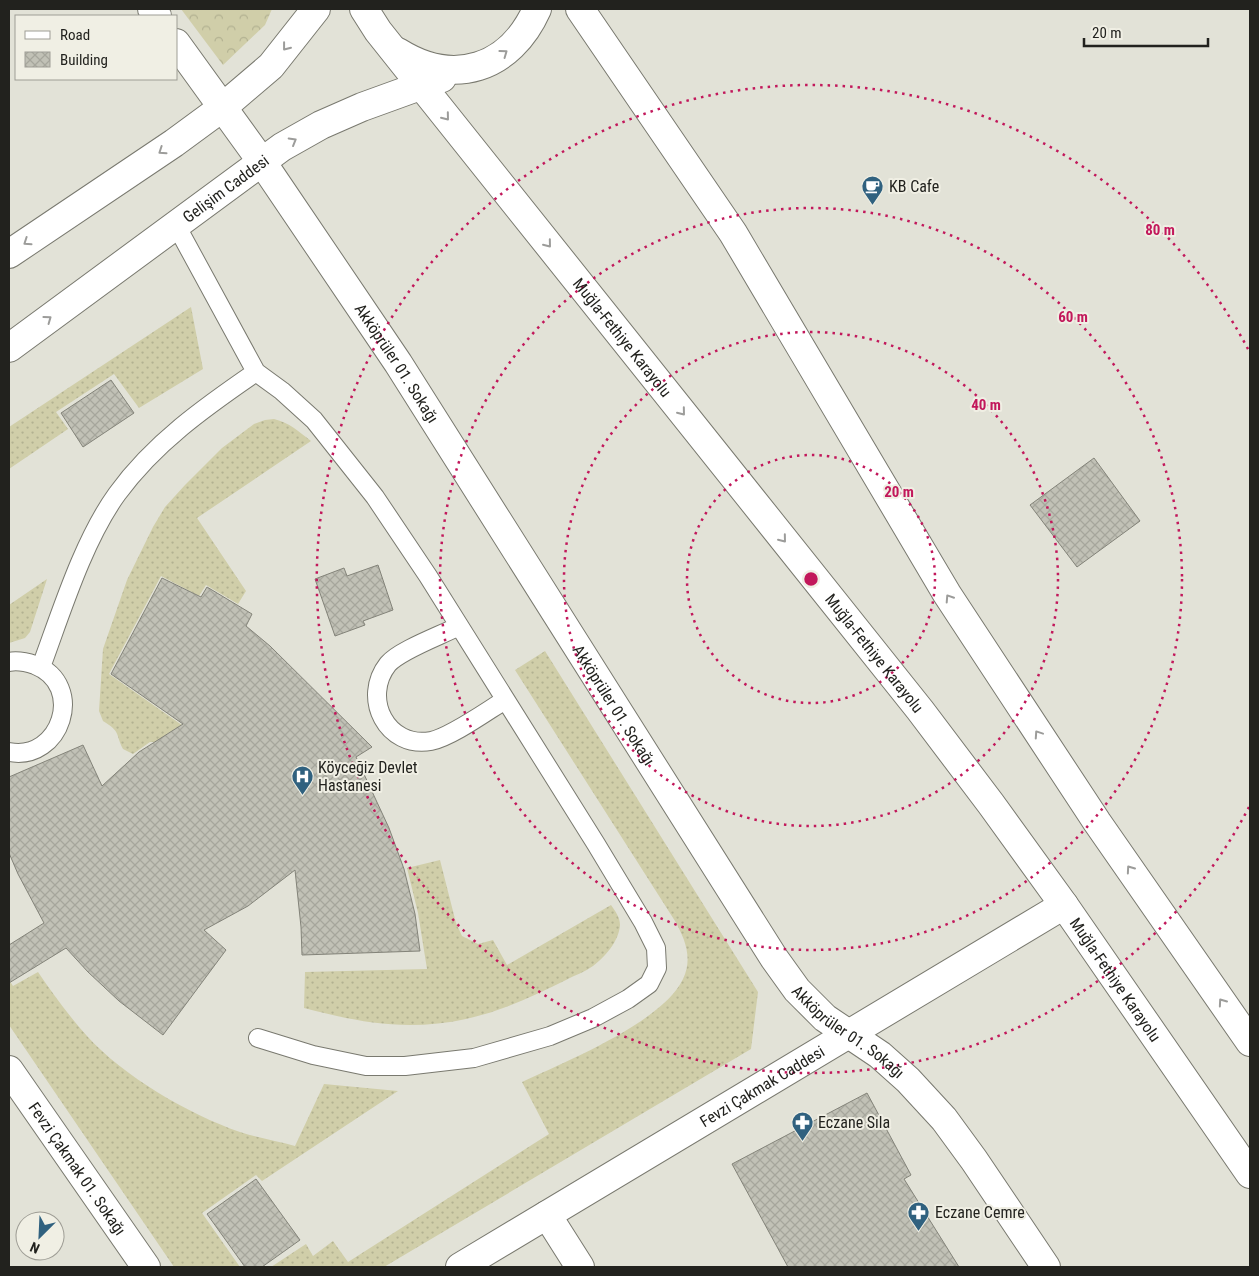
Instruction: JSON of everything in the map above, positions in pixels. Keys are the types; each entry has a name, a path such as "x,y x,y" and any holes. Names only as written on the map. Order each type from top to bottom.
{"main road":[{"path":"9,254 174,143 223,107 271,66 316,9"},
{"path":"580,9 733,233 947,594 1097,822 1250,1042"},
{"name":"Gelişim Caddesi","path":"9,348 282,147 321,125 362,106 465,69 479,66 504,53 515,44 537,13"},
{"path":"370,16 387,42 398,52 423,65 451,70 465,69"},
{"name":"Muğla-Fethiye Karayolu","path":"370,16 421,86 920,710 1064,905 1250,1174"},
{"name":"Akköprüler 01. Sokağı","path":"178,46 262,162 398,363 774,958 798,990 825,1018 880,1055 908,1080 944,1119 1046,1267"},
{"name":"Fevzi Çakmak Caddesi","path":"460,1267 1064,905"},
{"name":"Fevzi Çakmak 01. Sokağı","path":"9,1070 146,1267"},
{"path":"548,1215 580,1267"}],"lane":[{"path":"176,225 256,372 282,391 314,420 337,447 375,497 428,576 644,922 656,948 657,968 649,984 628,999 593,1018 550,1036 474,1058 444,1063 405,1066 366,1066 313,1055 258,1038"},
{"path":"40,667 78,570 96,530 116,495 135,471 185,423 256,372"},
{"path":"459,626 402,654 390,662 381,674 377,688 377,702 381,716 389,728 400,736 418,741 432,741 446,735 505,700"},
{"path":"9,662 26,661 40,667 52,677 61,690 64,706 61,722 54,735 42,746 27,752 9,752"}],"green space":[{"path":"181,9 272,9 265,25 223,65"},
{"path":"191,307 203,369 139,408 114,374 56,412 68,429 9,469 9,427"},
{"path":"274,419 289,425 311,441 197,518 246,591 238,604 206,585 199,596 161,576 109,674 189,730 170,742 150,742 133,754 123,749 117,733 103,721 99,711 103,649 127,580 165,507 185,485 222,448 254,424"},
{"path":"47,579 30,632 25,638 9,643 9,605"},
{"path":"545,651 758,992 751,1049 384,1267 271,1267 306,1244 313,1256 333,1241 348,1262 549,1134 522,1082 587,1052 635,1025 672,995 683,979 688,956 685,942 675,921 515,670"},
{"path":"440,860 456,923 462,936 478,944 493,940 507,965 611,905 620,922 617,937 607,953 587,970 518,1002 466,1019 431,1024 396,1025 356,1020 304,1008 305,972 427,969 418,913 407,868"},
{"path":"38,972 80,1028 102,1051 119,1065 178,1104 240,1132 295,1146 324,1084 398,1091 262,1181 256,1175 202,1213 240,1267 174,1267 9,1025 9,980 13,986"}],"building":[{"path":"111,380 134,413 83,447 61,413"},
{"path":"1094,458 1140,521 1077,567 1030,505"},
{"path":"378,565 393,610 363,621 365,625 335,636 315,579 344,568 347,576"},
{"path":"162,578 201,597 207,587 252,614 246,626 270,646 372,747 356,757 389,828 404,869 415,914 420,951 302,955 295,870 248,906 204,930 226,950 163,1035 119,1001 66,948 9,983 9,945 44,923 9,853 9,777 83,745 102,786 139,752 183,724 111,674"},
{"path":"867,1093 911,1175 904,1179 959,1267 788,1267 732,1164"},
{"path":"256,1179 300,1240 262,1267 245,1267 207,1214"}],"place":[{"name":"KB Cafe","path":"873,205"},
{"name":"Köyceğiz Devlet Hastanesi","path":"302,795"},
{"name":"Eczane Sıla","path":"802,1141"},
{"name":"Eczane Cemre","path":"919,1231"}]}
